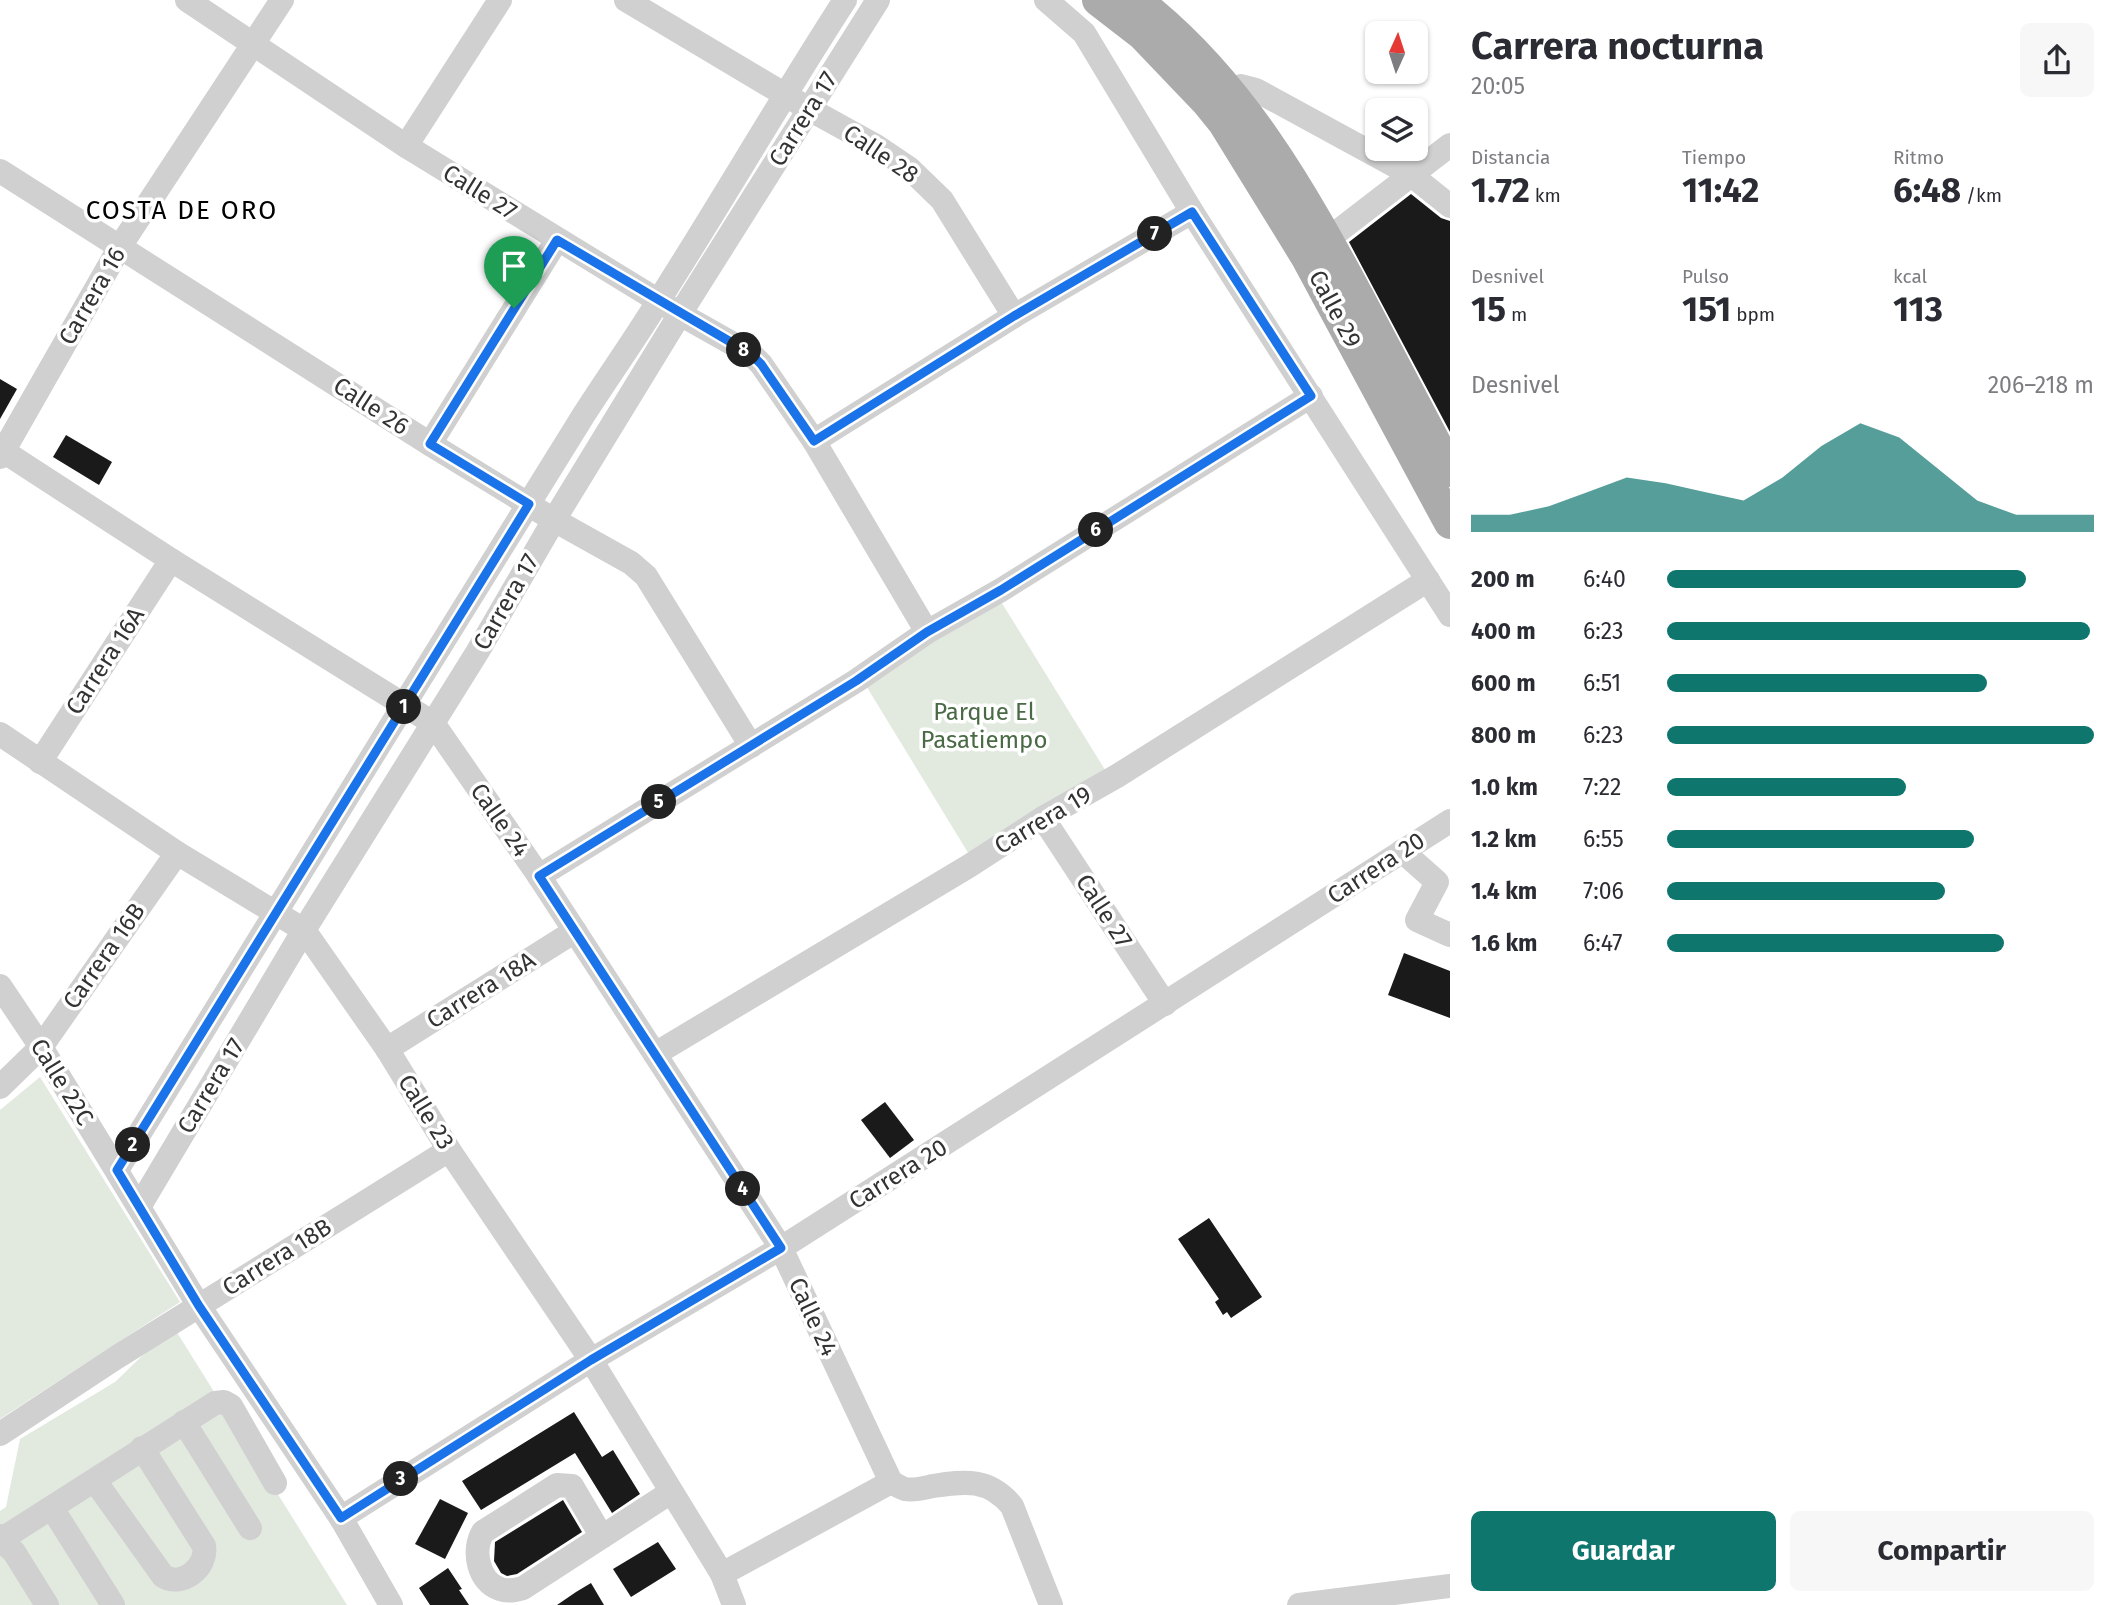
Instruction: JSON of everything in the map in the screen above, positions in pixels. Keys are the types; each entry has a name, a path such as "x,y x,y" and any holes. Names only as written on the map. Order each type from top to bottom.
{"main road":[{"name":"Calle 29","path":"1098,0 1218,96"},
{"name":"Calle 29","path":"1136,0 1167,23 1218,96 1239,146 1317,247 1450,471"},
{"name":"Calle 29","path":"1317,247 1450,523"}],"street":[{"name":"Calle 27","path":"187,0 406,146 557,240 751,354 761,364 814,441 927,632"},
{"name":"Carrera 16","path":"1,452 121,246 282,0"},
{"path":"406,146 500,0"},
{"name":"Calle 28","path":"626,0 808,109 876,146 910,169 942,200 1014,316"},
{"name":"Carrera 17","path":"117,1170 586,412 659,301 784,94 845,0"},
{"name":"Carrera 17","path":"139,1207 304,930 478,651 554,520 680,314 878,0"},
{"path":"1046,0 1084,33 1192,212 1450,615"},
{"path":"1218,96 1241,86 1256,90 1410,174 1450,206"},
{"path":"1317,247 1450,145"},
{"name":"Calle 26","path":"0,171 430,444 554,520 631,563 646,576 751,746"},
{"path":"814,441 1014,316 1192,212"},
{"path":"430,444 557,240"},
{"path":"539,876 856,681 927,632 1001,590 1311,396"},
{"name":"Calle 24","path":"1,452 433,723 539,876 781,1248 891,1482"},
{"name":"Carrera 16A","path":"40,762 171,560"},
{"name":"Carrera 19","path":"655,1054 969,866 1043,818 1117,776 1427,580"},
{"name":"Calle 23","path":"0,734 177,853 304,930 387,1049 449,1150 591,1360 722,1574 734,1605"},
{"name":"Calle 27","path":"1043,818 1165,1004"},
{"name":"Carrera 20","path":"341,1518 591,1360 781,1248 1450,821"},
{"path":"1402,851 1443,878 1417,920 1450,935"},
{"name":"Carrera 16B","path":"0,1087 41,1047 177,853"},
{"name":"Carrera 18A","path":"387,1049 575,931"},
{"name":"Calle 22C","path":"0,986 41,1047 199,1306 341,1518 391,1605"},
{"name":"Carrera 18B","path":"0,1434 117,1357 449,1150"},
{"path":"47,1605 14,1552 1,1538 215,1403 223,1402 231,1406 275,1483"},
{"path":"184,1422 250,1528"},
{"path":"95,1481 163,1576 169,1580 180,1579 196,1572 203,1560 204,1546 142,1448"},
{"path":"722,1574 891,1482 905,1489 915,1490 971,1482 991,1488 1012,1506 1051,1605"},
{"path":"602,1537 572,1486 558,1485 483,1532 477,1541 477,1554 483,1574 497,1588 509,1591 523,1588 602,1537 671,1492"},
{"path":"52,1508 113,1605"},
{"path":"1307,1604 1450,1586"}],"green space":[{"name":"Parque El Pasatiempo","path":"1000,600 1107,773 970,856 865,684"},
{"path":"40,1077 180,1302 0,1419 0,1110"},
{"path":"173,1326 347,1605 0,1605 0,1511 6,1507 20,1439 115,1382"}],"building":[{"path":"1411,194 1441,218 1450,221 1450,432 1349,242"},
{"path":"0,379 17,389 0,419"},
{"path":"66,435 112,462 99,485 53,457"},
{"path":"1404,953 1450,971 1450,1018 1388,995"},
{"path":"885,1102 914,1140 890,1158 861,1120"},
{"path":"1209,1218 1262,1297 1231,1318 1227,1312 1223,1315 1215,1302 1219,1299 1178,1239"},
{"path":"574,1412 602,1457 613,1450 640,1494 612,1513 575,1453 481,1510 462,1481"},
{"path":"440,1499 468,1513 445,1559 415,1544"},
{"path":"563,1500 582,1532 517,1574 507,1576 501,1573 494,1561 495,1542"},
{"path":"658,1542 676,1569 631,1597 613,1569"},
{"path":"448,1568 469,1605 430,1605 419,1588"},
{"path":"591,1583 604,1605 557,1605 576,1592"}],"district":[{"name":"COSTA DE ORO","path":"182,210"}],"route":[{"path":"1192,212 1311,396 1001,590 927,632 856,681 539,876 781,1248 591,1360 341,1518 199,1306 117,1170 529,504 430,444 514,308 557,240 751,354 761,364 814,441 1014,316 1192,212"}]}
